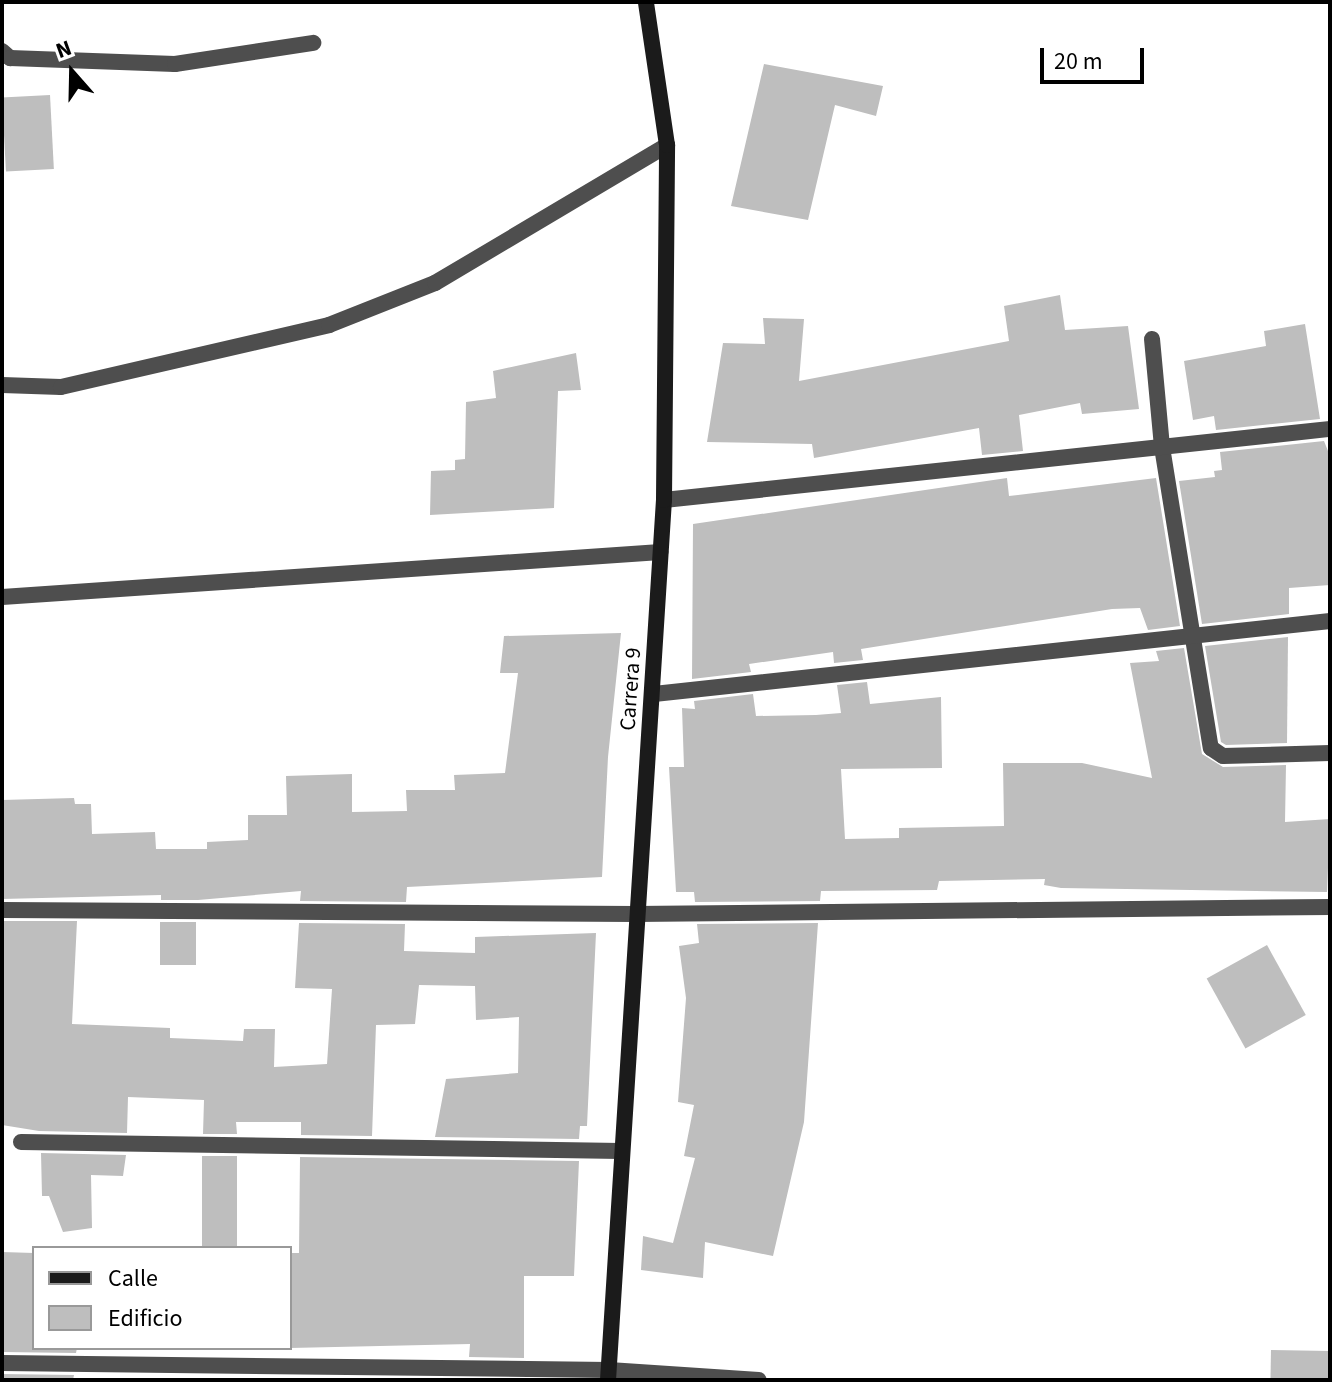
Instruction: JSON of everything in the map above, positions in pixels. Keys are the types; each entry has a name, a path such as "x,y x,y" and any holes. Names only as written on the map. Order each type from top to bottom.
{"main road":[{"name":"Carrera 9","path":"609,1375 635,914 654,694 664,500 667,145 646,2"}],"street":[{"path":"2,51 10,58 175,64 313,43"},
{"path":"2,385 61,387 329,325 435,283 667,145"},
{"path":"1152,339 1162,447 1190,637 1214,755 1330,753"},
{"path":"664,500 1330,429"},
{"path":"2,597 660,552"},
{"path":"654,694 1330,621"},
{"path":"2,910 635,914 1330,907"},
{"path":"21,1142 621,1151"},
{"path":"2,1363 759,1380"}],"building":[{"path":"764,64 883,86 876,116 835,105 808,220 731,206"},
{"path":"50,95 54,169 6,171 2,98"},
{"path":"1060,295 1065,330 1128,326 1139,409 1082,414 1080,403 1019,415 1023,451 982,455 979,428 814,458 812,444 707,442 723,343 765,344 763,318 804,319 799,381 1009,341 1004,306"},
{"path":"1305,324 1320,419 1216,430 1214,416 1193,420 1184,361 1266,346 1264,331"},
{"path":"576,353 581,390 558,391 554,508 430,515 431,471 455,470 455,460 465,459 466,402 496,398 493,371"},
{"path":"1324,441 1330,456 1330,585 1289,588 1289,614 1202,624 1179,481 1215,477 1214,471 1222,470 1220,452"},
{"path":"1007,478 1009,496 1156,478 1180,626 1148,630 1140,608 1112,609 861,649 863,660 834,663 833,652 749,664 751,672 692,679 693,524"},
{"path":"621,633 608,757 602,877 407,887 406,902 300,901 301,891 198,900 161,900 161,895 2,899 2,800 74,798 75,804 91,804 92,834 155,832 156,849 207,849 207,842 248,840 248,815 287,815 286,776 352,774 352,812 407,811 406,790 455,790 454,775 505,773 518,673 500,673 504,636"},
{"path":"1288,637 1287,743 1226,745 1221,742 1205,646"},
{"path":"1184,648 1202,754 1223,767 1286,765 1285,822 1330,819 1327,892 1061,888 1044,885 1045,879 939,881 937,890 821,891 820,901 695,902 694,892 676,892 669,767 684,767 682,708 695,709 694,701 753,694 756,716 841,713 837,685 867,682 870,704 941,697 942,768 841,769 845,839 899,838 899,828 1004,826 1003,763 1082,763 1152,778 1130,663 1159,661 1156,651"},
{"path":"2,921 77,921 72,1024 170,1028 170,1038 243,1041 244,1029 275,1029 274,1067 327,1064 332,989 295,988 299,923 405,924 404,951 475,953 475,937 596,933 587,1126 580,1126 579,1139 435,1137 446,1079 518,1073 519,1017 476,1020 475,986 419,985 415,1024 376,1025 372,1136 301,1135 301,1122 236,1122 237,1134 203,1134 204,1100 128,1097 127,1133 39,1131 2,1125"},
{"path":"160,922 196,922 196,965 160,965"},
{"path":"818,923 804,1122 773,1256 705,1242 703,1278 641,1270 643,1236 673,1243 695,1158 684,1156 694,1105 678,1102 686,998 679,946 699,943 697,924"},
{"path":"1267,945 1306,1015 1245,1048 1207,978"},
{"path":"41,1153 126,1155 123,1176 91,1175 92,1228 63,1232 49,1196 42,1196"},
{"path":"202,1156 237,1156 237,1246 202,1246"},
{"path":"300,1157 579,1161 574,1276 524,1276 524,1358 469,1357 470,1344 292,1348 292,1253 299,1253"},
{"path":"2,1252 32,1253 32,1350 77,1350 76,1353 2,1352"},
{"path":"1271,1350 1330,1351 1329,1380 1270,1380"},
{"path":"2,1374 74,1375 73,1380 2,1380"}]}
